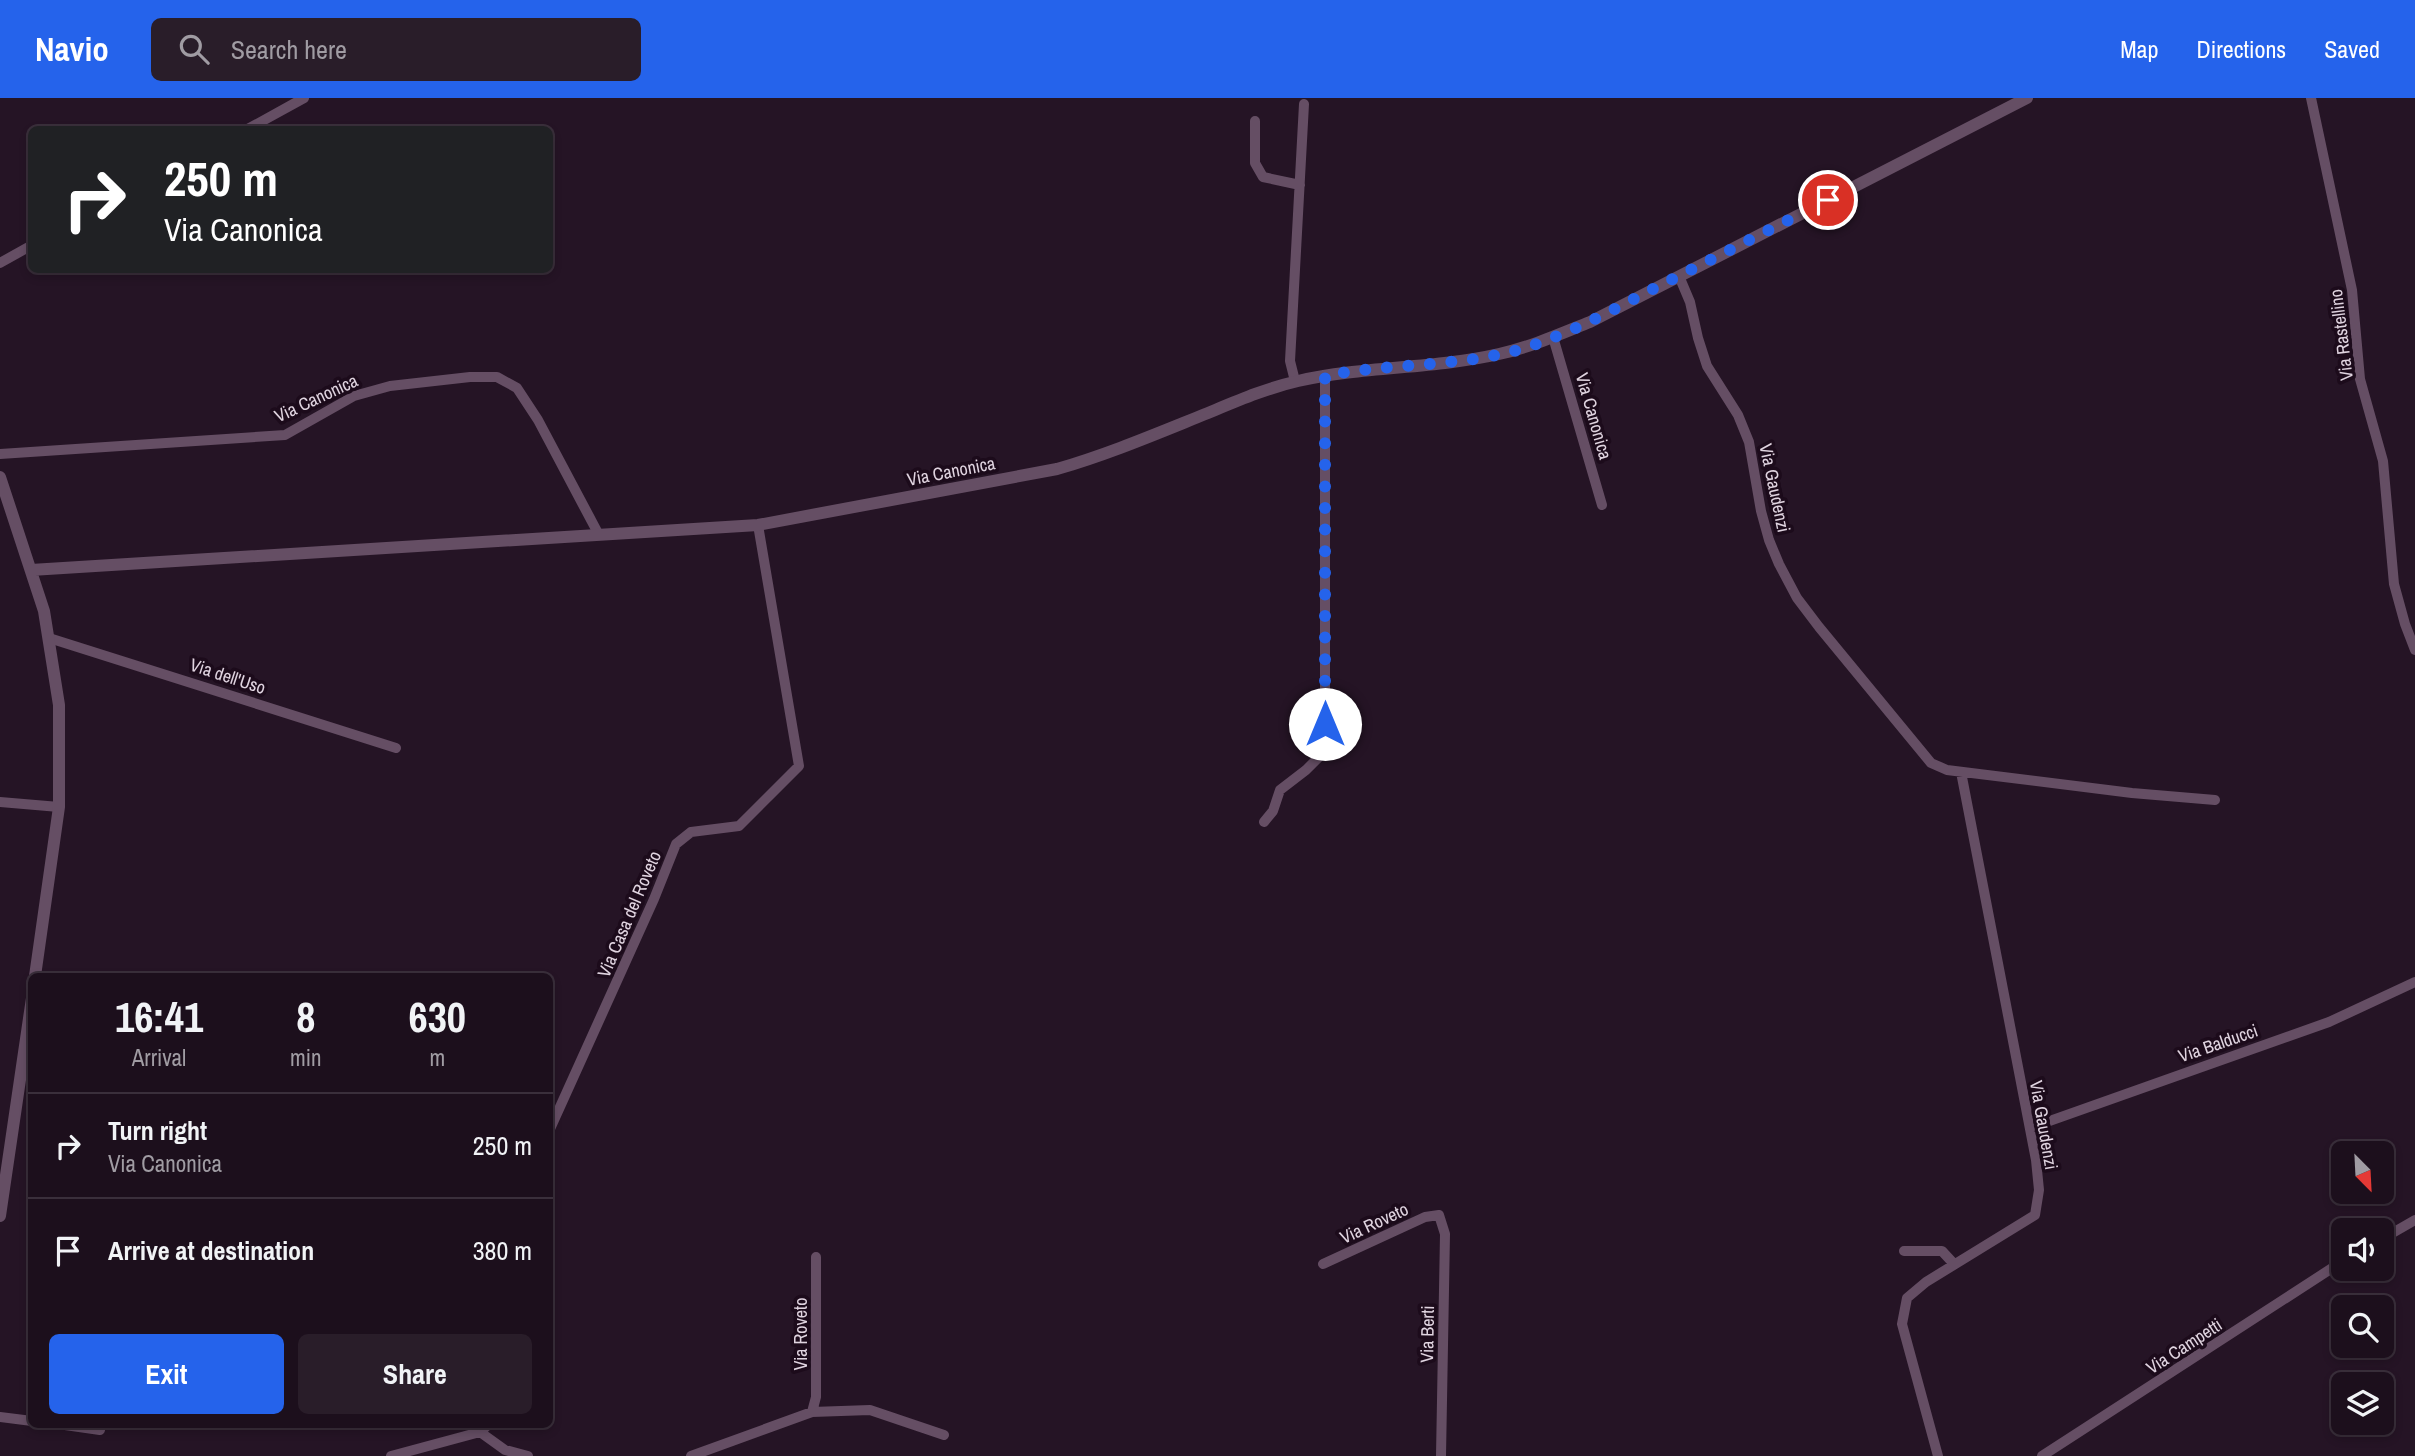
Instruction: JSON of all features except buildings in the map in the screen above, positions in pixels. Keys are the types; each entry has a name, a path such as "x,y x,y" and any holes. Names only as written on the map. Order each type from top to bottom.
{"street":[{"path":"253,126 304,98"},
{"name":"Via Canonica","path":"31,570 758,525 1057,469 1102,456 1236,401 1296,381 1343,372 1431,365 1497,355 1530,346 1590,322 2027,98"},
{"name":"Via Rastellino","path":"2311,98 2352,290 2360,379 2384,461 2394,584 2415,650"},
{"path":"1296,381 1290,361 1304,104"},
{"path":"1255,121 1255,163 1263,177 1300,185"},
{"path":"0,263 28,247"},
{"name":"Via Gaudenzi","path":"1679,276 1690,302 1707,366 1738,415 1749,442 1769,540 1797,598 1931,763 1947,770 1961,772 2132,793 2215,800"},
{"name":"Via Canonica","path":"1553,337 1602,505"},
{"path":"1264,822 1273,811 1280,790 1307,770 1325,751 1325,376"},
{"name":"Via Canonica","path":"0,454 285,435 354,396 390,386 470,377 497,377 517,387 538,420 599,535"},
{"path":"1,483 31,570 49,638 59,705 59,807 35,973"},
{"name":"Via Casa del Roveto","path":"553,1122 654,899 676,844 691,832 740,826 799,766 758,525"},
{"name":"Via dell'Uso","path":"49,638 396,748"},
{"name":"Via Gaudenzi","path":"1938,1456 1902,1324 1907,1298 1926,1282 2035,1215 2039,1190 2030,1128 1961,772"},
{"path":"0,802 59,807"},
{"name":"Via Balducci","path":"2030,1128 2329,1022 2415,982"},
{"path":"0,1216 28,1025"},
{"name":"Via Roveto","path":"1323,1264 1425,1217 1439,1215"},
{"name":"Via Berti","path":"1439,1215 1445,1234 1441,1456"},
{"path":"2394,1232 2415,1220"},
{"path":"1904,1251 1942,1251 1954,1264"},
{"name":"Via Roveto","path":"813,1412 816,1397 816,1257"},
{"name":"Via Campetti","path":"2042,1456 2331,1269"},
{"path":"691,1456 813,1412 870,1410 944,1435"},
{"path":"0,1417 28,1420"},
{"path":"86,1428 100,1430"},
{"path":"391,1456 480,1432 484,1428"},
{"path":"480,1432 505,1450 528,1456"}],"route":[{"path":"1325,724 1325,376 1343,372 1431,365 1497,355 1530,346 1590,322 1828,200"}]}
